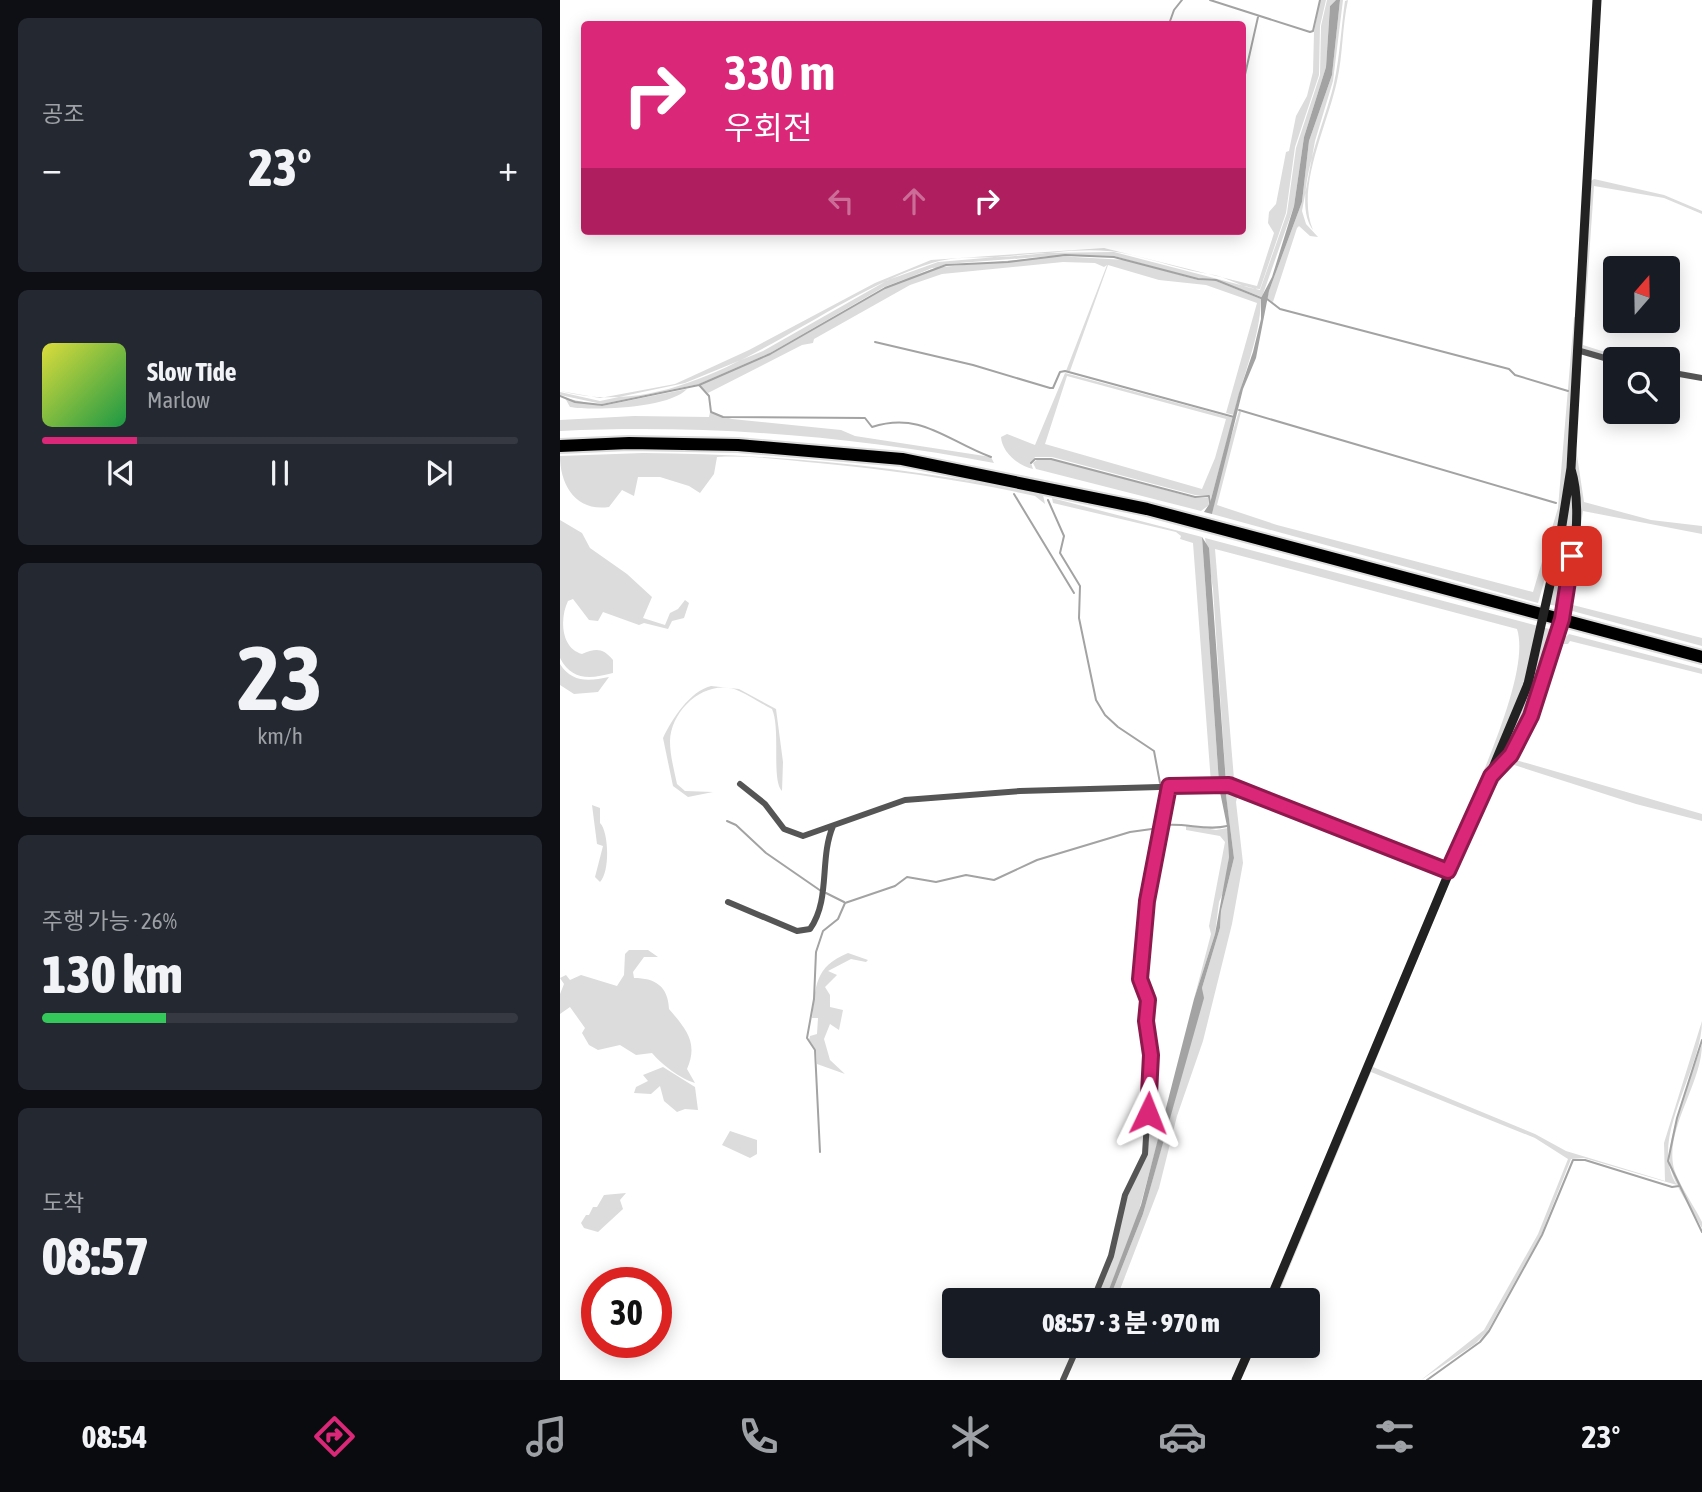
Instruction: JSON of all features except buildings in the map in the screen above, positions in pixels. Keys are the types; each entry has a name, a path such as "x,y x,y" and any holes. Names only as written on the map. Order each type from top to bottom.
{"highway":[{"path":"560,446 629,443 738,444 902,459 1147,509 1702,657"}],"street":[{"path":"1275,1288 1528,684 1559,544 1571,468 1597,0"},
{"path":"1577,350 1603,358"},
{"path":"1680,374 1702,378"},
{"path":"1491,776 1511,755 1521,739 1562,619 1578,516 1577,494 1571,468"},
{"path":"740,784 765,804 789,833 811,835 905,800 1020,791 1229,785 1448,871"},
{"path":"1098,1288 1111,1256 1125,1195 1145,1154 1151,1055 1146,1021 1148,1000 1140,979 1147,901 1169,786"},
{"path":"728,902 797,931 810,929 821,908 826,849 833,826"},
{"path":"1063,1380 1073,1358"},
{"path":"1236,1380 1246,1358"}],"shaded area":[{"path":"1320,0 1326,0 1320,26 1319,75 1295,147 1286,213 1260,289 1223,278 1257,286 1274,233 1268,223 1269,212 1276,204 1296,116 1307,96 1313,72 1314,32"},
{"path":"1327,0 1336,0 1330,6 1326,67 1304,137 1294,206 1262,297 1216,280 1198,279 1114,256 1065,255 946,264 884,287 770,353 699,384 602,404 560,395 560,392 600,401 685,383 763,351 888,280 938,262 1043,253 1114,252 1260,290 1287,213 1296,148 1320,75 1321,26"},
{"path":"1340,0 1343,0 1333,81 1315,141 1302,211 1306,224 1318,237 1310,236 1299,226 1297,228 1273,302 1267,298 1302,202 1309,141 1332,75"},
{"path":"1340,0 1332,75 1309,141 1302,202 1269,291 1256,358 1243,389 1212,514 1204,512 1210,503 1239,393 1253,352 1261,319 1261,298 1272,277 1294,206 1304,137 1326,67 1330,6"},
{"path":"1348,0 1337,81 1310,176 1308,213 1313,230 1307,216 1305,199 1307,179 1334,83 1345,1"},
{"path":"1594,179 1664,195 1702,211 1702,214 1664,198 1594,186 1583,345 1603,351 1603,355 1582,348 1591,181"},
{"path":"1104,248 1132,255 1100,250 961,258"},
{"path":"1132,255 1208,274 1180,268"},
{"path":"1057,256 1126,260 1198,280 1216,281 1261,299 1254,343 1234,415 1226,413 1257,303 1206,285 1159,280 1108,265 1070,371 1066,371 1107,265 1104,267 1095,263 1063,262 942,274 910,285 814,339 813,343 802,345 708,393 700,385 771,354 885,288 932,268"},
{"path":"955,258 932,263 887,281 706,376 659,391 606,397 675,384 749,350 875,283 931,260"},
{"path":"1574,317 1577,318 1568,466 1558,532 1538,603 1212,514 1221,470 1239,411 1241,412 1217,505 1277,525 1533,592 1558,508"},
{"path":"1065,373 1233,418 1211,499 1210,495 1195,495 1052,457 1035,457 1031,463 1033,469 1017,462 1008,453 1001,437 1007,434 1035,445","holes":["1067,376 1226,419 1215,458 1202,489 1045,444"]},
{"path":"687,389 665,400 631,407 570,407 565,398 602,406"},
{"path":"560,391 606,397 600,398"},
{"path":"710,412 732,419 841,430 855,436 991,457 994,463 886,446 778,434 669,429 560,431 560,420 634,416 709,417"},
{"path":"1575,442 1584,502 1651,520 1702,526 1702,534 1583,511 1569,604 1702,638 1702,646 1565,609 1574,552"},
{"path":"643,453 744,456 794,459 894,470 993,485 1043,495 1045,504 1035,496 954,480 755,457 717,457 714,474 700,493 689,486 660,477 638,477 634,496 622,490 609,507 587,505 579,501 563,477 560,456"},
{"path":"1038,459 1051,459 1195,498 1208,498 1209,505 1201,511 1036,469 1033,463"},
{"path":"1572,490 1575,527 1561,607 1547,604"},
{"path":"1052,498 1202,537 1219,783 1211,783 1193,543 1180,539 1181,536 1176,532 1053,503"},
{"path":"560,520 582,533 590,548 627,574 652,597 643,618 665,625 670,613 678,609 685,600 689,603 684,618 672,621 668,629 644,623 639,625 603,612 598,621 589,620 573,599 568,601 563,623 569,645 582,654 595,650 606,653 613,660 613,673 582,676 570,671 560,658"},
{"path":"1202,537 1209,548 1226,783 1219,783"},
{"path":"1205,538 1557,631 1529,719 1511,750 1499,762 1530,687 1471,809 1448,866 1445,867 1506,712 1519,651 1517,629 1215,549 1234,779 1246,788 1226,783 1213,589"},
{"path":"1569,634 1702,669 1702,674 1570,641 1563,644 1516,760 1702,814 1702,821 1636,804 1511,764 1478,813 1373,1067 1535,1134 1566,1151 1665,1181 1664,1143 1702,1021 1700,1041 1678,1105 1668,1147 1669,1167 1677,1185 1584,1158 1571,1159 1541,1235 1487,1332 1475,1344 1421,1380 1484,1330 1538,1234 1568,1159 1535,1138 1371,1072 1281,1288 1277,1288 1488,789 1534,714 1561,641"},
{"path":"560,664 576,678 609,677 598,692 574,694 560,685"},
{"path":"711,686 739,689 776,709 783,762 782,791 777,776 776,729 772,709 739,691 727,688 703,692 684,707 672,729 670,741 677,784 685,791 713,792 688,797 673,786 663,738 677,715 689,700"},
{"path":"1225,787 1234,858 1221,911 1220,928 1202,988 1204,998 1143,1214 1114,1288 1110,1288 1141,1205 1194,999 1215,934 1229,857 1220,788"},
{"path":"1225,788 1239,790 1236,802 1243,863 1232,924 1203,1041 1177,1116 1159,1188 1121,1288 1114,1288 1143,1214 1220,928 1221,911 1234,858"},
{"path":"592,805 600,808 600,823 607,843 607,861 600,882 595,877 603,846 597,844"},
{"path":"1186,825 1216,830 1228,828 1229,857 1225,888 1219,902 1215,934 1194,999 1211,934 1209,926 1225,842 1220,836 1186,830"},
{"path":"629,950 648,950 658,957 644,957 633,972 634,978 654,982 666,994 669,1009 691,1043 692,1051 687,1069 695,1083 672,1071 652,1053 636,1055 620,1045 598,1050 589,1045 582,1033 585,1028 570,1007 560,1014 560,994 564,984 560,978 566,975 570,980 581,975 617,986 624,975 625,954"},
{"path":"848,953 868,960 866,962 851,959 828,971 837,975 825,987 830,995 830,1007 843,1010 839,1030 830,1024 824,1039 830,1060 845,1074 817,1064 816,1050 809,1040 810,1036 817,1034 818,1018 812,1018 819,979 829,965"},
{"path":"1702,1044 1697,1073 1675,1135 1673,1164 1681,1185 1702,1222 1702,1228 1675,1181 1670,1154 1681,1105"},
{"path":"663,1067 695,1087 698,1110 685,1109 677,1112 664,1101 660,1086 651,1094 634,1093 636,1087 648,1081 643,1075"},
{"path":"1150,1113 1164,1119 1135,1225 1110,1288 1100,1288 1113,1258 1126,1200 1147,1153"},
{"path":"730,1131 757,1140 757,1154 750,1158 722,1145"},
{"path":"626,1193 620,1200 623,1209 598,1232 584,1228 581,1223 593,1207 597,1207 604,1195"}],"waterway":[{"path":"1170,21 1182,0"},
{"path":"1210,0 1310,32 1313,31 1320,0"},
{"path":"1246,70 1258,17"},
{"path":"560,396 575,402 602,405 699,385 770,354 885,288 946,265 1008,262 1065,255 1114,257 1198,279 1216,280 1261,298"},
{"path":"1267,299 1280,309 1509,369 1515,375 1568,391"},
{"path":"875,342 973,365 1050,388 1053,388 1060,372 1065,371 1234,417"},
{"path":"700,386 709,396 711,412 723,417 865,418 872,427 889,423 920,425 991,457"},
{"path":"1239,410 1556,503"},
{"path":"1031,463 1035,459 1051,459 1195,497 1209,496 1210,503"},
{"path":"1014,494 1074,593"},
{"path":"1048,500 1064,536 1060,553 1080,586 1079,618 1096,700 1105,715 1118,727 1154,751 1160,783"},
{"path":"727,821 736,825 766,853 821,891"},
{"path":"1166,825 1212,828 1227,826"},
{"path":"820,1152 815,1050 807,1038 814,999 816,952 823,931 838,919 845,903 895,886 907,877 936,882 966,875 994,880 1037,860 1130,832 1159,828"},
{"path":"826,893 844,902"},
{"path":"1702,1040 1677,1118 1668,1161 1702,1232"},
{"path":"1427,1380 1480,1342 1489,1331 1542,1235 1573,1160 1585,1160 1672,1187 1679,1186"}],"route":[{"path":"1148,1113 1151,1055 1146,1021 1148,1000 1140,979 1147,901 1154,878 1169,786 1229,785 1239,788 1448,871 1491,776 1511,755 1531,716 1562,619 1572,556"}]}
